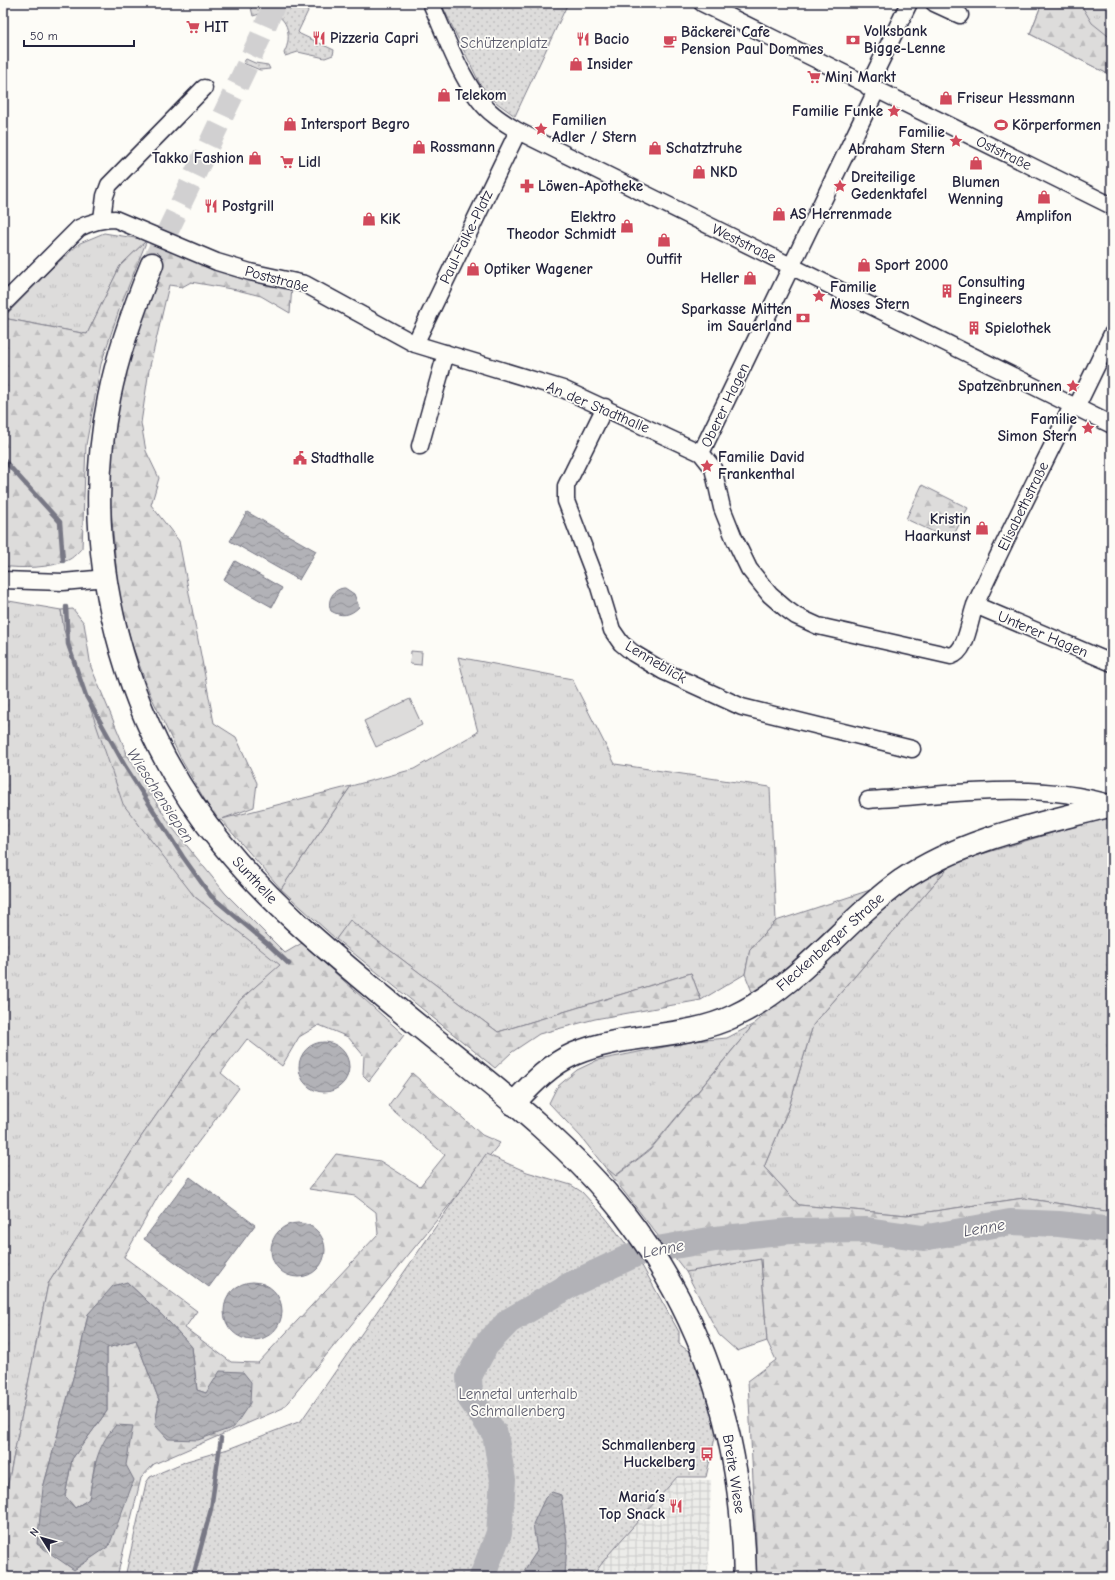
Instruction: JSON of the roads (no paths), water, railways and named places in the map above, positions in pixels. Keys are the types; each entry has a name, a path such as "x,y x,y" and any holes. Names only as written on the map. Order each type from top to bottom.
{"main road":[{"name":"Sunthelle","path":"152,264 127,329 108,401 100,470 101,545 106,578 127,669 146,718 174,775 198,813 221,843 253,879 289,914 386,1000 513,1104 565,1150 591,1178"},
{"name":"Fleckenberger Straße","path":"513,1104 539,1076 574,1054 635,1038 710,1027 759,1003 798,974 885,893 911,875 940,859 974,844 1112,804"},
{"name":"Breite Wiese","path":"591,1178 623,1214 668,1278 697,1334 722,1404 738,1487 744,1543 745,1577"}],"street":[{"name":"Weststraße","path":"431,3 462,72 479,99 493,115 518,130 1112,425"},
{"name":"Oststraße","path":"702,3 872,89 1112,206"},
{"name":"Oberer Hagen","path":"909,3 792,267 701,453 713,468 722,508 749,569 770,595 796,616 818,626 836,631 950,656 962,648 975,605"},
{"path":"934,3 960,15"},
{"path":"102,219 107,190 119,175 204,88"},
{"name":"Paul-Falke-Platz","path":"415,344 518,130"},
{"name":"Poststraße","path":"3,304 79,228 102,219 115,219 192,252 233,267 305,284 415,344 446,353"},
{"name":"Elisabethstraße","path":"975,605 1112,334"},
{"path":"420,446 446,353"},
{"name":"An der Stadthalle","path":"446,353 563,389 605,407 701,453"},
{"name":"Lenneblick","path":"605,407 566,486 566,501 599,588 612,630 621,643 633,653 663,671 742,707 912,749"},
{"path":"3,580 63,582 106,578"},
{"name":"Unterer Hagen","path":"975,605 1112,663"},
{"name":"Fleckenberger Straße","path":"868,800 977,791 1010,790 1083,796 1112,804"}],"water":[{"path":"247,512 316,551 299,580 230,541"},
{"path":"235,561 282,588 272,607 224,580"},
{"path":"345,588 354,594 359,607 349,614 342,615 331,611 330,599 334,592"},
{"path":"324,1042 334,1044 342,1049 347,1057 349,1067 347,1077 342,1085 334,1090 324,1092 314,1090 306,1085 301,1077 299,1067 301,1057 306,1049 314,1044"},
{"path":"190,1177 255,1225 209,1287 144,1239"},
{"path":"293,1223 303,1223 313,1227 321,1235 325,1245 325,1255 321,1265 313,1273 303,1277 293,1277 283,1273 275,1265 271,1255 271,1245 275,1235 283,1227"},
{"path":"127,1282 168,1321 192,1347 197,1390 206,1393 220,1371 243,1372 251,1382 250,1403 234,1427 198,1440 168,1439 155,1425 159,1400 136,1340 107,1348 107,1411 72,1459 65,1496 75,1508 89,1499 96,1460 104,1442 116,1425 133,1426 126,1465 134,1480 109,1546 74,1570 37,1544 43,1488 80,1352 88,1314 113,1286"},
{"path":"253,1282 264,1284 274,1290 280,1300 282,1311 280,1322 274,1332 264,1338 253,1340 242,1338 232,1332 226,1322 224,1311 226,1300 232,1290 242,1284"},
{"path":"552,1492 561,1495 567,1542 565,1577 520,1577 537,1551 533,1524 545,1498"}],"waterway":[{"name":"Wieschensiepen","path":"3,459 60,522 63,561"},
{"name":"Wieschensiepen","path":"66,607 68,644 86,696 125,766 183,857 211,896 268,944 289,964"},
{"name":"Lenne","path":"482,1577 499,1533 503,1480 495,1434 470,1398 469,1376 486,1345 509,1321 572,1284 640,1252 715,1239 790,1231 867,1230 923,1238 1010,1222 1059,1224 1112,1230"},
{"path":"193,1577 211,1509 221,1438"}],"tunnel":[{"path":"152,264 260,38 275,3"}],"place":[{"name":"HIT","path":"193,27"},
{"name":"Pizzeria Capri","path":"319,38"},
{"name":"Bacio","path":"583,39"},
{"name":"Volksbank Bigge-Lenne","path":"853,40"},
{"name":"Bäckerei Cafe Pension Paul Dommes","path":"670,41"},
{"name":"Insider","path":"576,64"},
{"name":"Mini Markt","path":"814,77"},
{"name":"Telekom","path":"444,95"},
{"name":"Friseur Hessmann","path":"946,98"},
{"name":"Familie Funke","path":"894,111"},
{"name":"Intersport Begro","path":"290,124"},
{"name":"Körperformen","path":"1001,125"},
{"name":"Familien Adler / Stern","path":"541,129"},
{"name":"Familie Abraham Stern","path":"956,141"},
{"name":"Rossmann","path":"419,147"},
{"name":"Schatztruhe","path":"655,148"},
{"name":"Takko Fashion","path":"255,158"},
{"name":"Lidl","path":"287,162"},
{"name":"Blumen Wenning","path":"976,163"},
{"name":"NKD","path":"699,172"},
{"name":"Löwen-Apotheke","path":"527,186"},
{"name":"Dreiteilige Gedenktafel","path":"840,186"},
{"name":"Amplifon","path":"1044,197"},
{"name":"Postgrill","path":"211,206"},
{"name":"AS Herrenmade","path":"779,214"},
{"name":"KiK","path":"369,219"},
{"name":"Elektro Theodor Schmidt","path":"627,226"},
{"name":"Outfit","path":"664,240"},
{"name":"Sport 2000","path":"864,265"},
{"name":"Optiker Wagener","path":"473,269"},
{"name":"Heller","path":"750,278"},
{"name":"Consulting Engineers","path":"947,291"},
{"name":"Familie Moses Stern","path":"819,296"},
{"name":"Sparkasse Mitten im Sauerland","path":"803,318"},
{"name":"Spielothek","path":"974,328"},
{"name":"Spatzenbrunnen","path":"1073,386"},
{"name":"Familie Simon Stern","path":"1088,428"},
{"name":"Stadthalle","path":"300,458"},
{"name":"Familie David Frankenthal","path":"707,466"},
{"name":"Kristin Haarkunst","path":"982,528"},
{"name":"Schmallenberg Huckelberg","path":"707,1454"},
{"name":"Maria´s Top Snack","path":"676,1506"}],"park label":[{"name":"Schützenplatz","path":"504,43"},
{"name":"Lennetal unterhalb Schmallenberg","path":"518,1402"}]}
